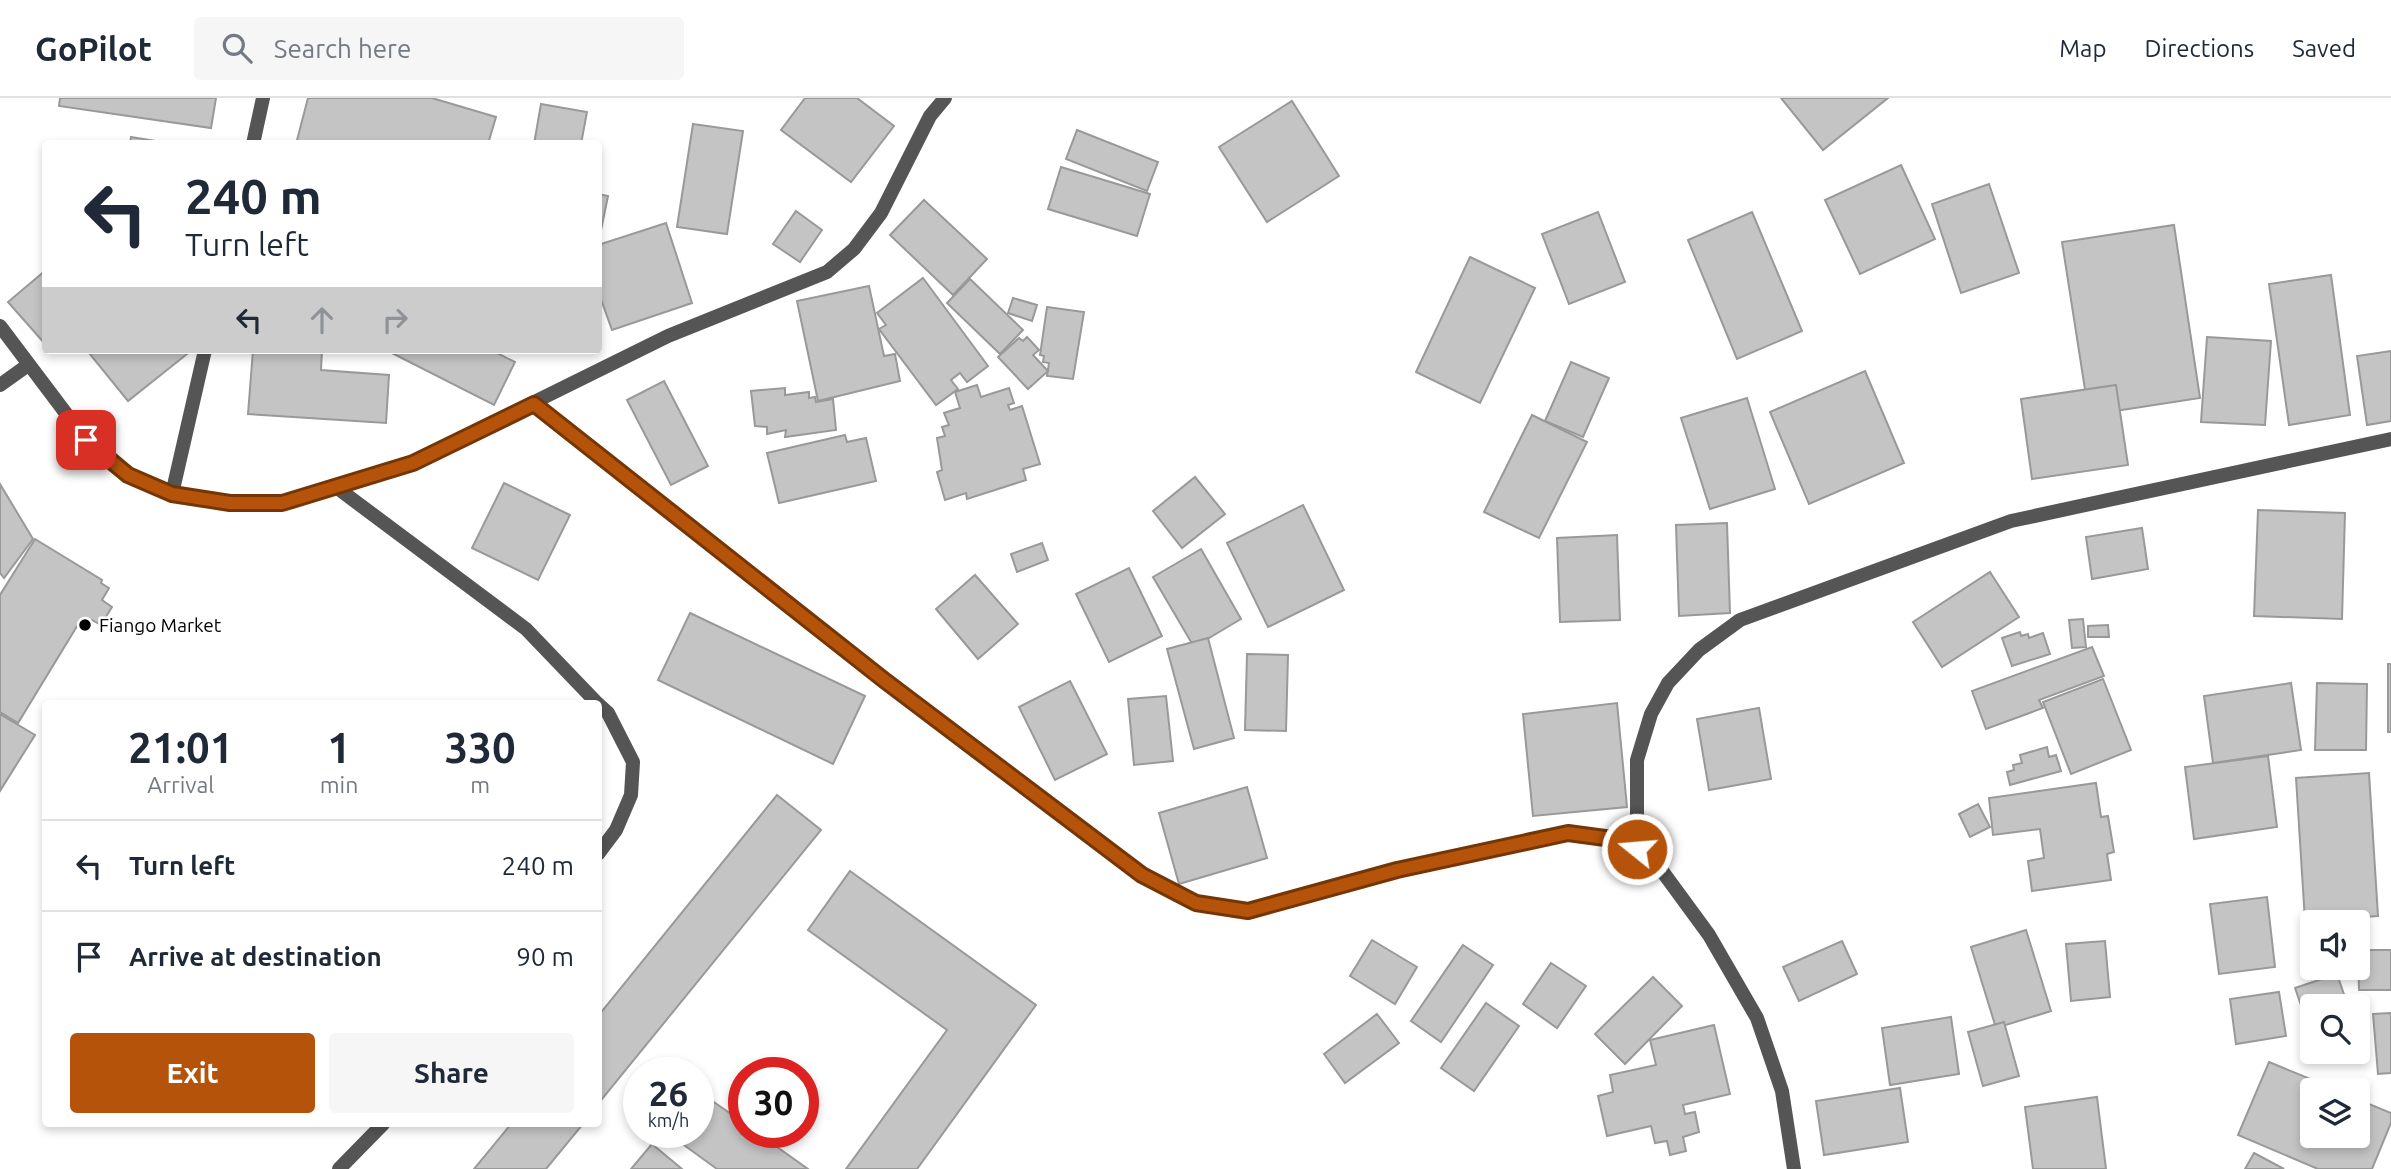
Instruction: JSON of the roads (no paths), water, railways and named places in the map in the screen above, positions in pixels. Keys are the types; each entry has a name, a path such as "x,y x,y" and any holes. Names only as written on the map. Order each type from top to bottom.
{"street":[{"path":"254,140 263,98"},
{"path":"0,326 86,440 128,475 172,494 230,503 282,503 413,463 668,336 827,272 853,250 881,213 930,116 945,98"},
{"path":"172,494 204,354"},
{"path":"0,385 28,365"},
{"path":"534,404 884,680 1142,875 1196,903 1248,911 1397,870 1568,833 1620,840 1637,849 1657,864 1709,935 1757,1018 1782,1091 1794,1169"},
{"path":"1637,849 1637,760 1651,714 1668,683 1699,650 1740,620 2011,521 2391,439"},
{"path":"336,487 526,629 594,700"},
{"path":"602,708 608,713 633,762 631,795 616,830 602,849"},
{"path":"339,1169 380,1127"}],"place":[{"name":"Fiango Market","path":"85,625"}]}
